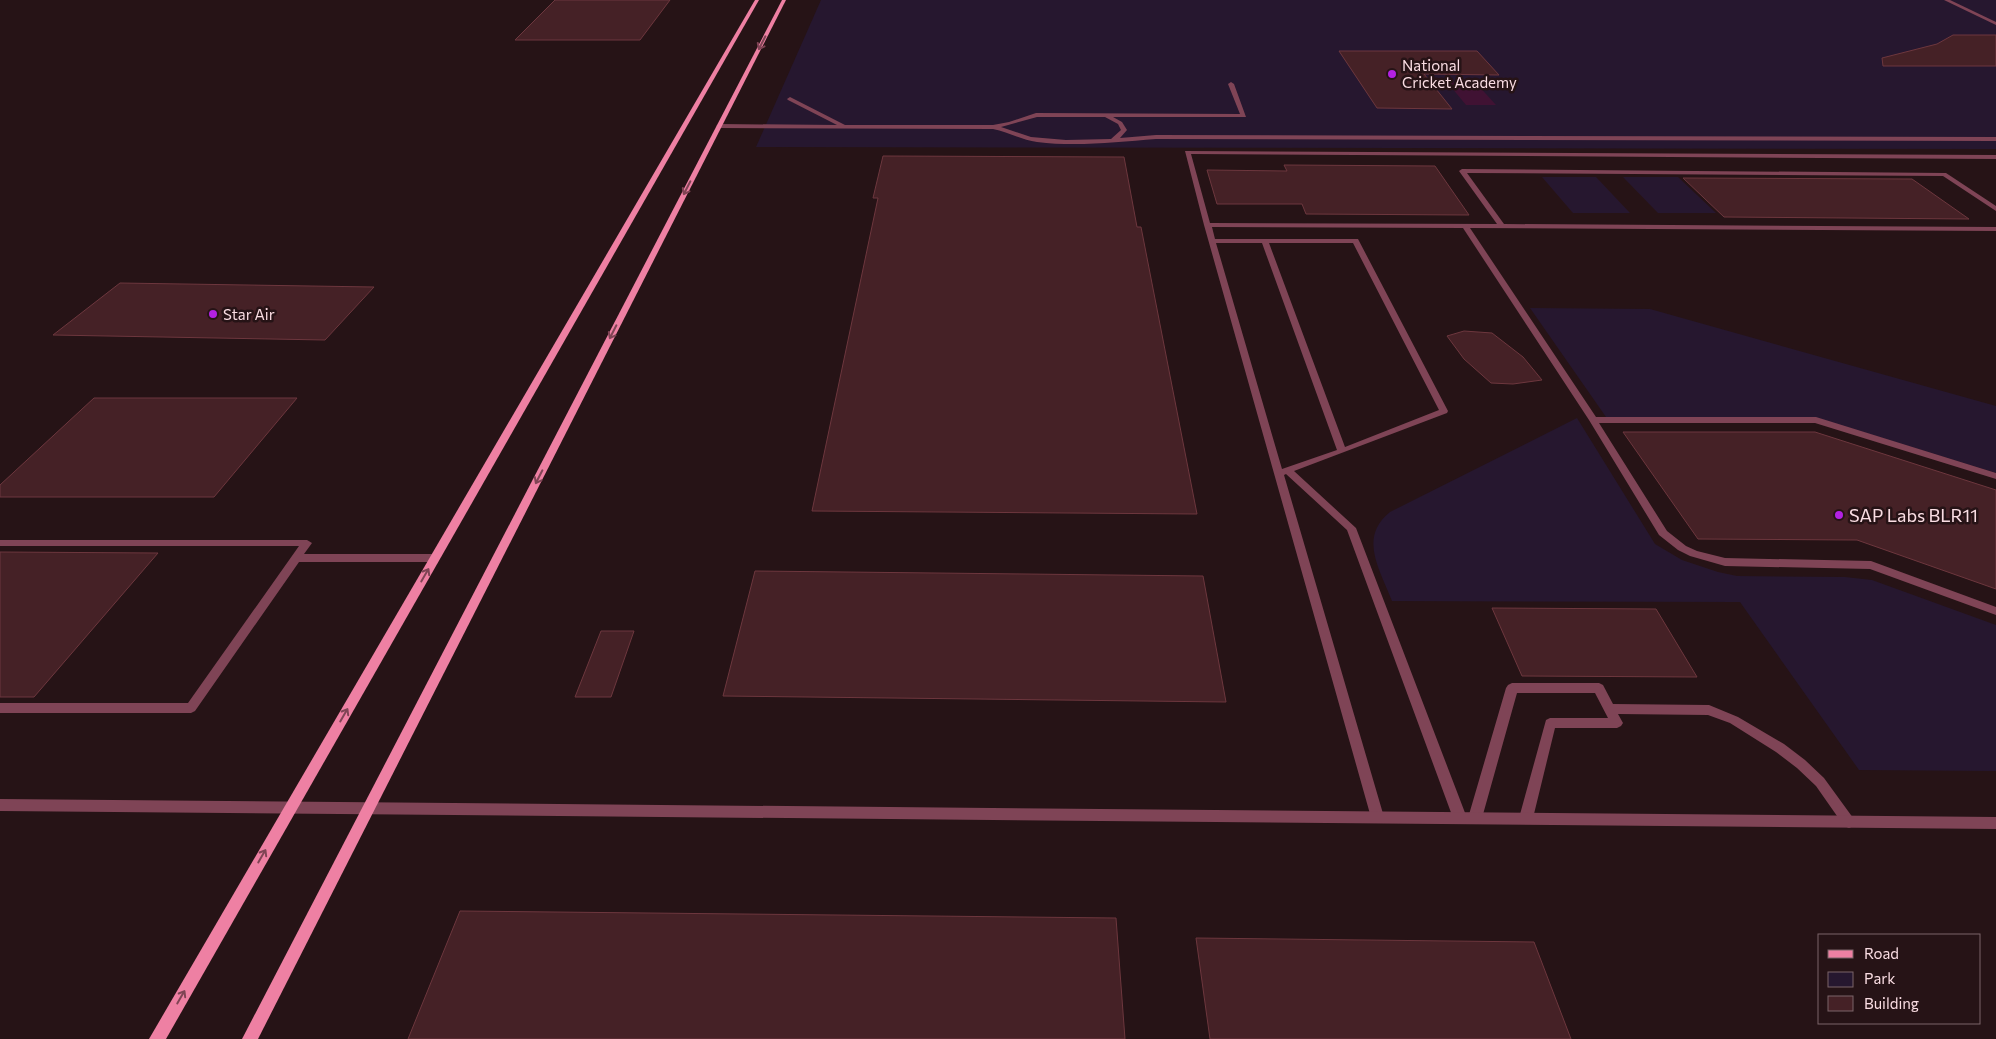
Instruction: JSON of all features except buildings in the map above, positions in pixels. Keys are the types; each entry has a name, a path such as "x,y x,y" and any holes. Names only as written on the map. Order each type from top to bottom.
{"main road":[{"path":"157,1039 757,0"},
{"path":"250,1039 784,0"}],"street":[{"path":"1946,0 1996,24"},
{"path":"719,126 993,127 1010,124 1036,115 1244,116 1231,84"},
{"path":"790,99 845,126"},
{"path":"1104,115 1116,120 1123,126 1122,134 1112,141"},
{"path":"993,127 1035,140 1112,141 1156,137 1996,139"},
{"path":"1377,817 1283,472 1207,225 1187,152 1996,157"},
{"path":"1502,226 1462,171 1944,174 1996,209"},
{"path":"1207,225 1996,230"},
{"path":"1465,226 1593,420 1663,533 1688,551 1725,562 1871,565 1996,611"},
{"path":"1212,241 1355,241 1444,411 1283,472"},
{"path":"1265,241 1342,451"},
{"path":"1593,420 1816,420 1996,476"},
{"path":"1283,472 1351,528 1460,818"},
{"path":"0,543 307,543 191,708 0,708"},
{"path":"296,558 435,558"},
{"path":"1475,818 1512,688 1598,688 1617,723 1550,723 1526,818"},
{"path":"1610,709 1709,710 1734,720 1780,748 1801,764 1820,782 1849,822"},
{"path":"0,805 1996,823"}],"green space":[{"name":"National Cricket Academy","path":"821,0 1996,0 1996,149 756,147"},
{"path":"1542,177 1596,177 1630,213 1573,213"},
{"path":"1623,177 1678,177 1716,213 1658,213"},
{"path":"1530,308 1650,309 1996,406 1996,473 1817,418 1606,417"},
{"path":"1577,418 1655,544 1682,560 1737,576 1845,577 1872,580 1996,625 1996,771 1859,770 1740,602 1392,601 1378,566 1373,543 1375,532 1380,522 1390,512"}],"shaded area":[{"path":"1447,82 1476,83 1496,105 1466,105"}],"place":[{"name":"National Cricket Academy","path":"1392,74"},
{"name":"Star Air","path":"213,314"},
{"name":"SAP Labs BLR11","path":"1839,515"}]}
